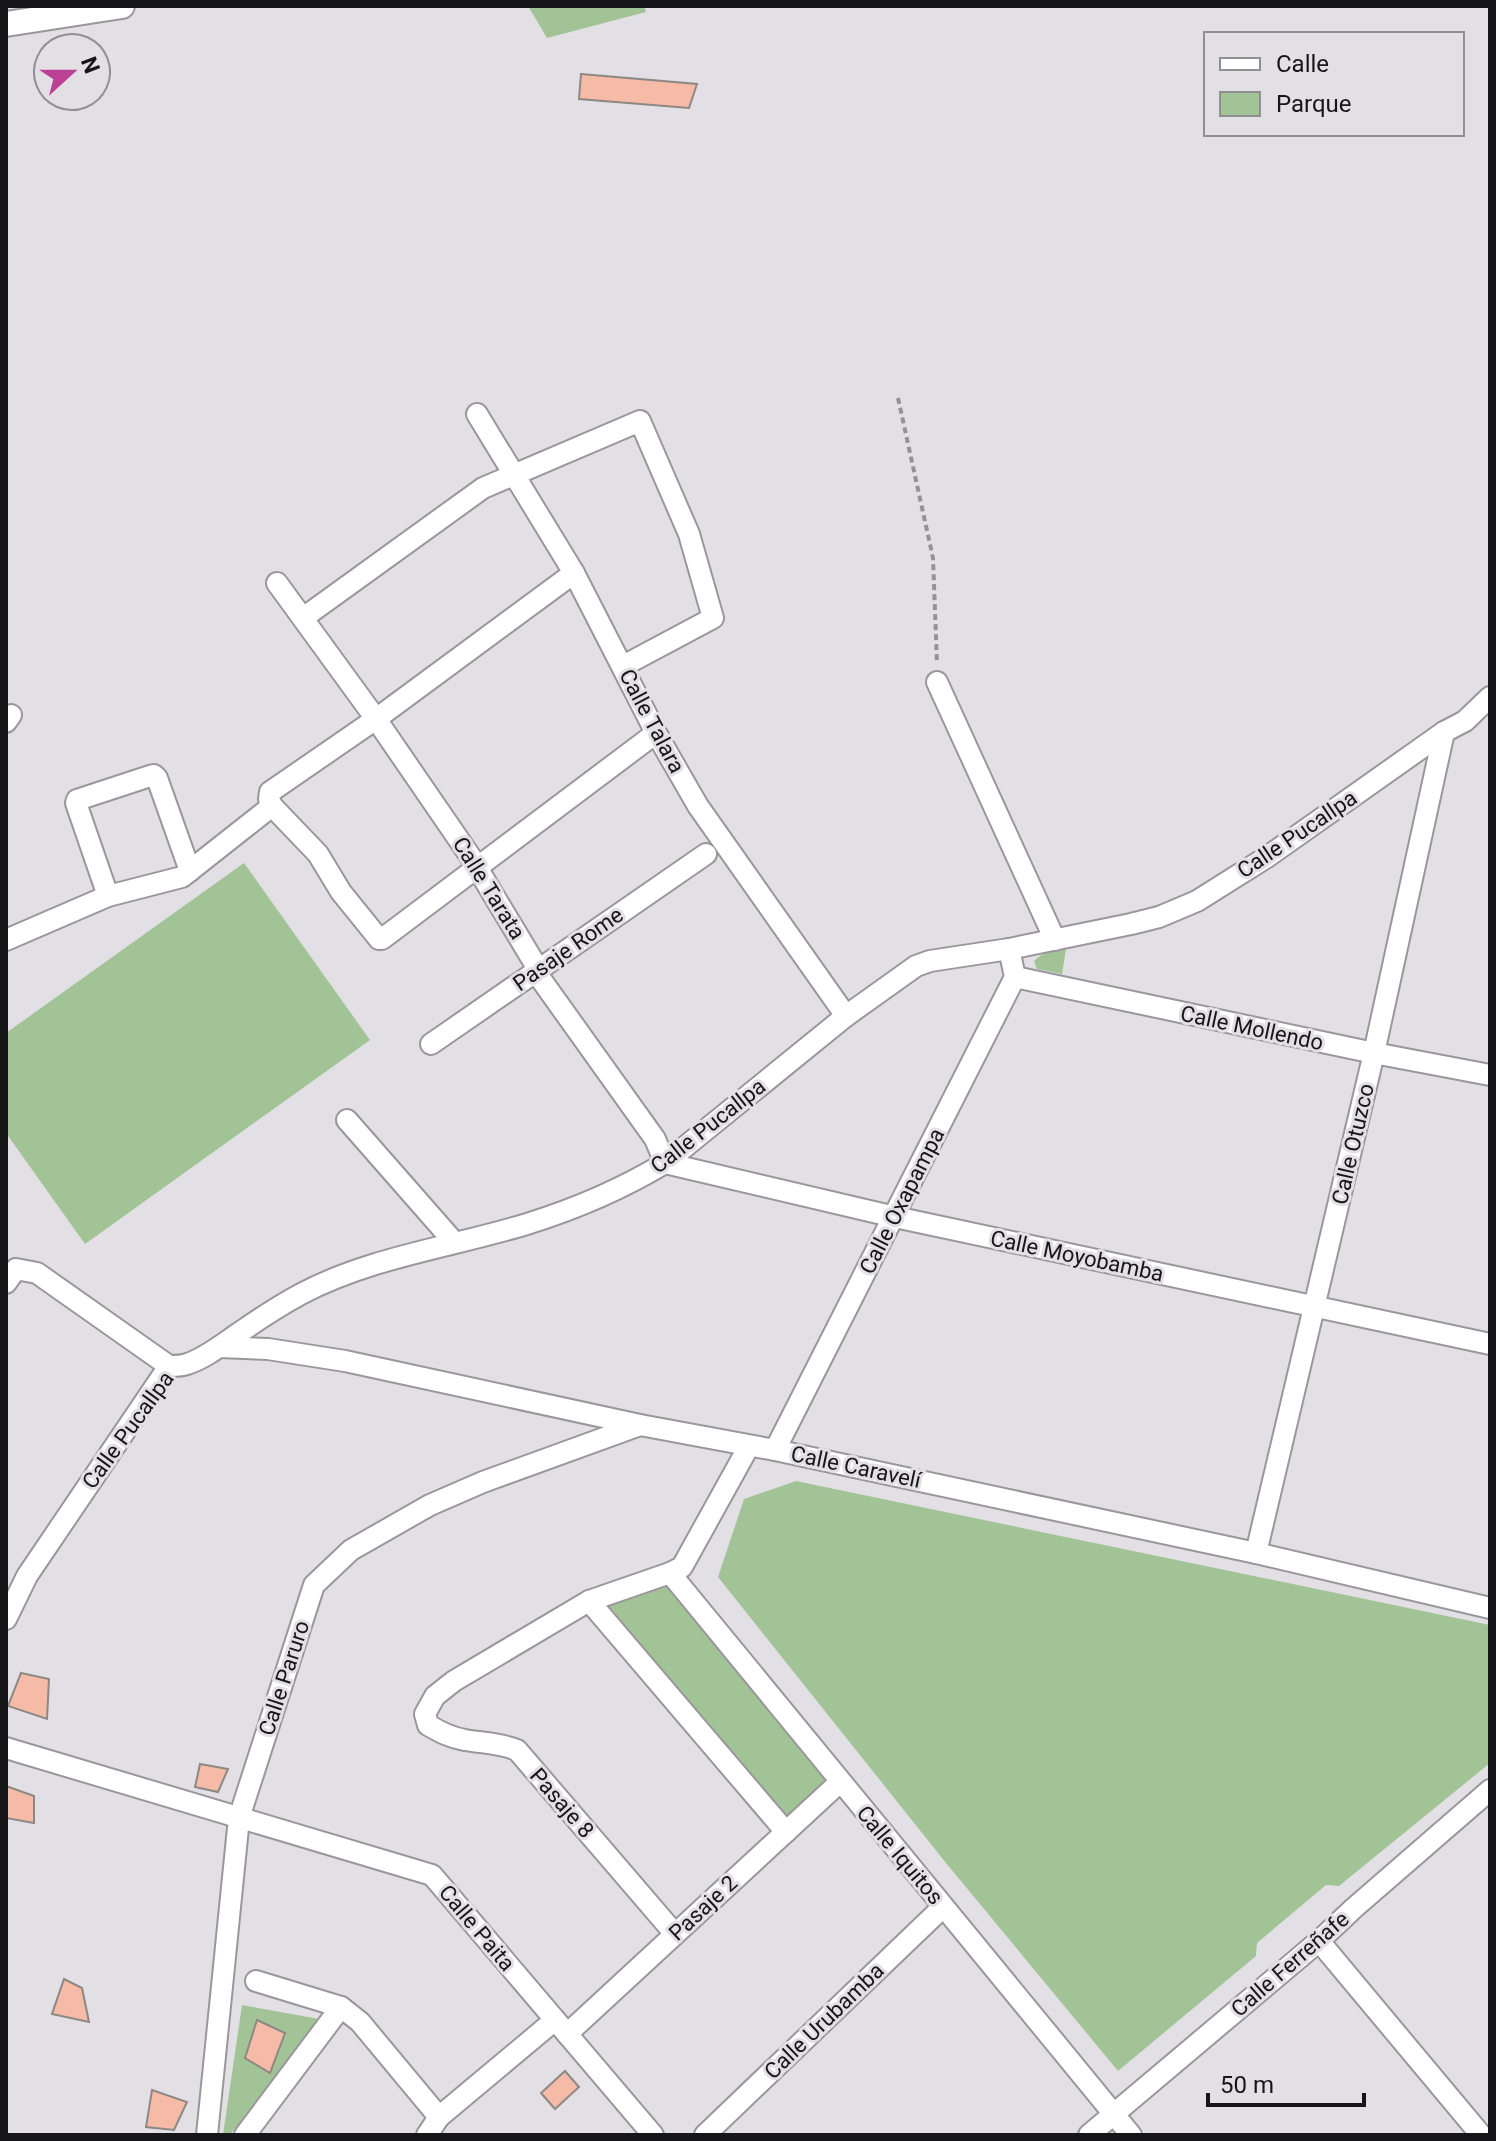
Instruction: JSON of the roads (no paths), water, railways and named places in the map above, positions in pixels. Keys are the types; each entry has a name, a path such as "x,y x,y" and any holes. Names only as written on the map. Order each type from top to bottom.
{"street":[{"path":"6,24 122,6"},
{"name":"Calle Talara","path":"477,414 574,573 656,733 698,806 846,1016"},
{"path":"303,618 483,488 640,421 689,534 713,618 623,666"},
{"path":"574,573 376,719 270,792 272,806 318,854 341,892 382,939 656,733"},
{"name":"Calle Tarata","path":"277,583 477,866 538,969 540,978 655,1139 665,1163"},
{"path":"937,682 1055,940"},
{"name":"Calle Pucallpa","path":"6,1619 27,1576 169,1366 187,1364 219,1347 269,1312 346,1274 525,1225 619,1188 665,1163 846,1016 916,966 1159,917 1197,901 1267,857 1444,732 1465,721 1490,697"},
{"name":"Calle Otuzco","path":"1256,1553 1374,1053 1444,732"},
{"path":"108,896 77,800 150,776 157,778 190,871"},
{"path":"6,940 108,896 182,877 272,806"},
{"name":"Pasaje Rome","path":"431,1044 706,854"},
{"path":"1009,949 1015,977"},
{"name":"Calle Mollendo","path":"1015,977 1490,1075"},
{"name":"Calle Oxapampa","path":"775,1450 1015,977"},
{"path":"347,1120 454,1242"},
{"name":"Calle Moyobamba","path":"665,1163 895,1217 1490,1344"},
{"path":"11,1276 37,1273 169,1366"},
{"name":"Calle Caravelí","path":"219,1347 268,1349 345,1361 1256,1553 1490,1608"},
{"name":"Calle Paruro","path":"207,2135 239,1818 314,1585 351,1550 430,1505 483,1482 640,1425"},
{"path":"749,1446 682,1567 589,1601 786,1832"},
{"name":"Calle Iquitos","path":"670,1573 1131,2135"},
{"name":"Pasaje 8","path":"589,1601 454,1681 435,1696 425,1714 428,1725 444,1734 517,1750 675,1934"},
{"name":"Calle Paita","path":"6,1748 432,1875 653,2135"},
{"name":"Pasaje 2","path":"427,2135 439,2117 561,2027 675,1934 840,1782"},
{"name":"Calle Ferreñafe","path":"1089,2135 1319,1941 1490,1790"},
{"name":"Calle Urubamba","path":"705,2135 943,1907"},
{"path":"1319,1941 1481,2135"},
{"path":"256,1981 341,2007 360,2022 439,2117"},
{"path":"245,2135 341,2007"}]}
